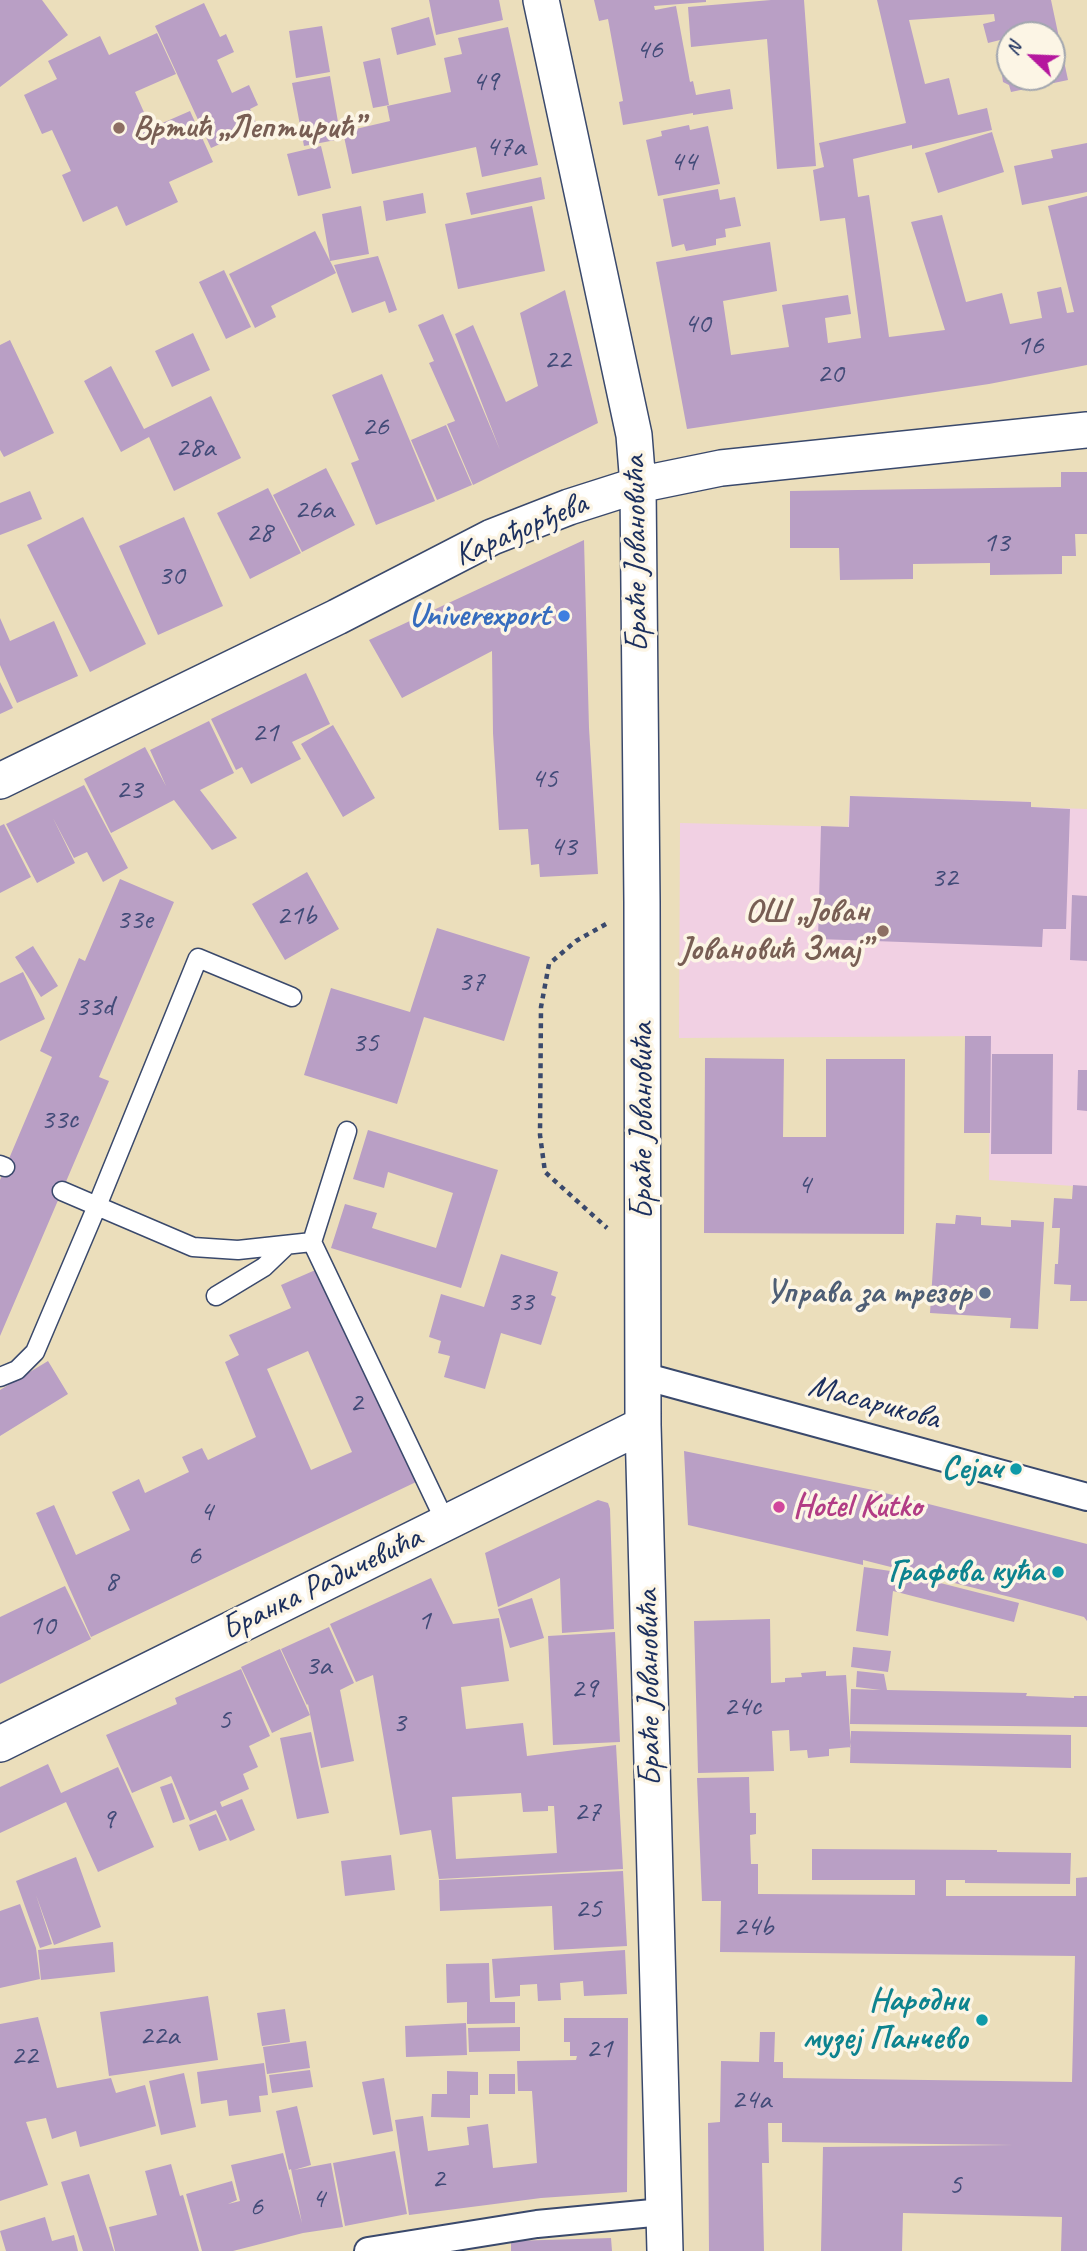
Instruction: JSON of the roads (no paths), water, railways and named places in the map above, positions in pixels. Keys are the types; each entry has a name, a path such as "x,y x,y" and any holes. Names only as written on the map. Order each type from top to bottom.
{"street":[{"name":"Браће Јовановића","path":"541,0 634,435 638,485 643,1425 664,2251"},
{"name":"Карађорђева","path":"0,781 337,617 492,537 569,507 638,485 721,468 1087,430"},
{"name":"Масарикова","path":"643,1376 1087,1497"},
{"name":"Бранка Радичевића","path":"0,1744 643,1425"},
{"path":"368,2251 537,2224 663,2211"}],"lane":[{"path":"0,1377 17,1370 35,1352 198,958 292,997"},
{"path":"347,1131 312,1242 446,1523"},
{"path":"62,1191 193,1247 237,1250 312,1242"},
{"path":"216,1296 264,1267 287,1245"}],"place":[{"name":"Вртић „Лептирић”","path":"119,128"},
{"name":"Univerexport","path":"564,616"},
{"name":"ОШ „Јован Јовановић Змај”","path":"883,931"},
{"name":"Управа за трезор","path":"985,1293"},
{"name":"Сејач","path":"1016,1469"},
{"name":"Hotel Kutko","path":"779,1507"},
{"name":"Графова кућа","path":"1058,1572"},
{"name":"Народни музеј Панчево","path":"982,2020"}]}
